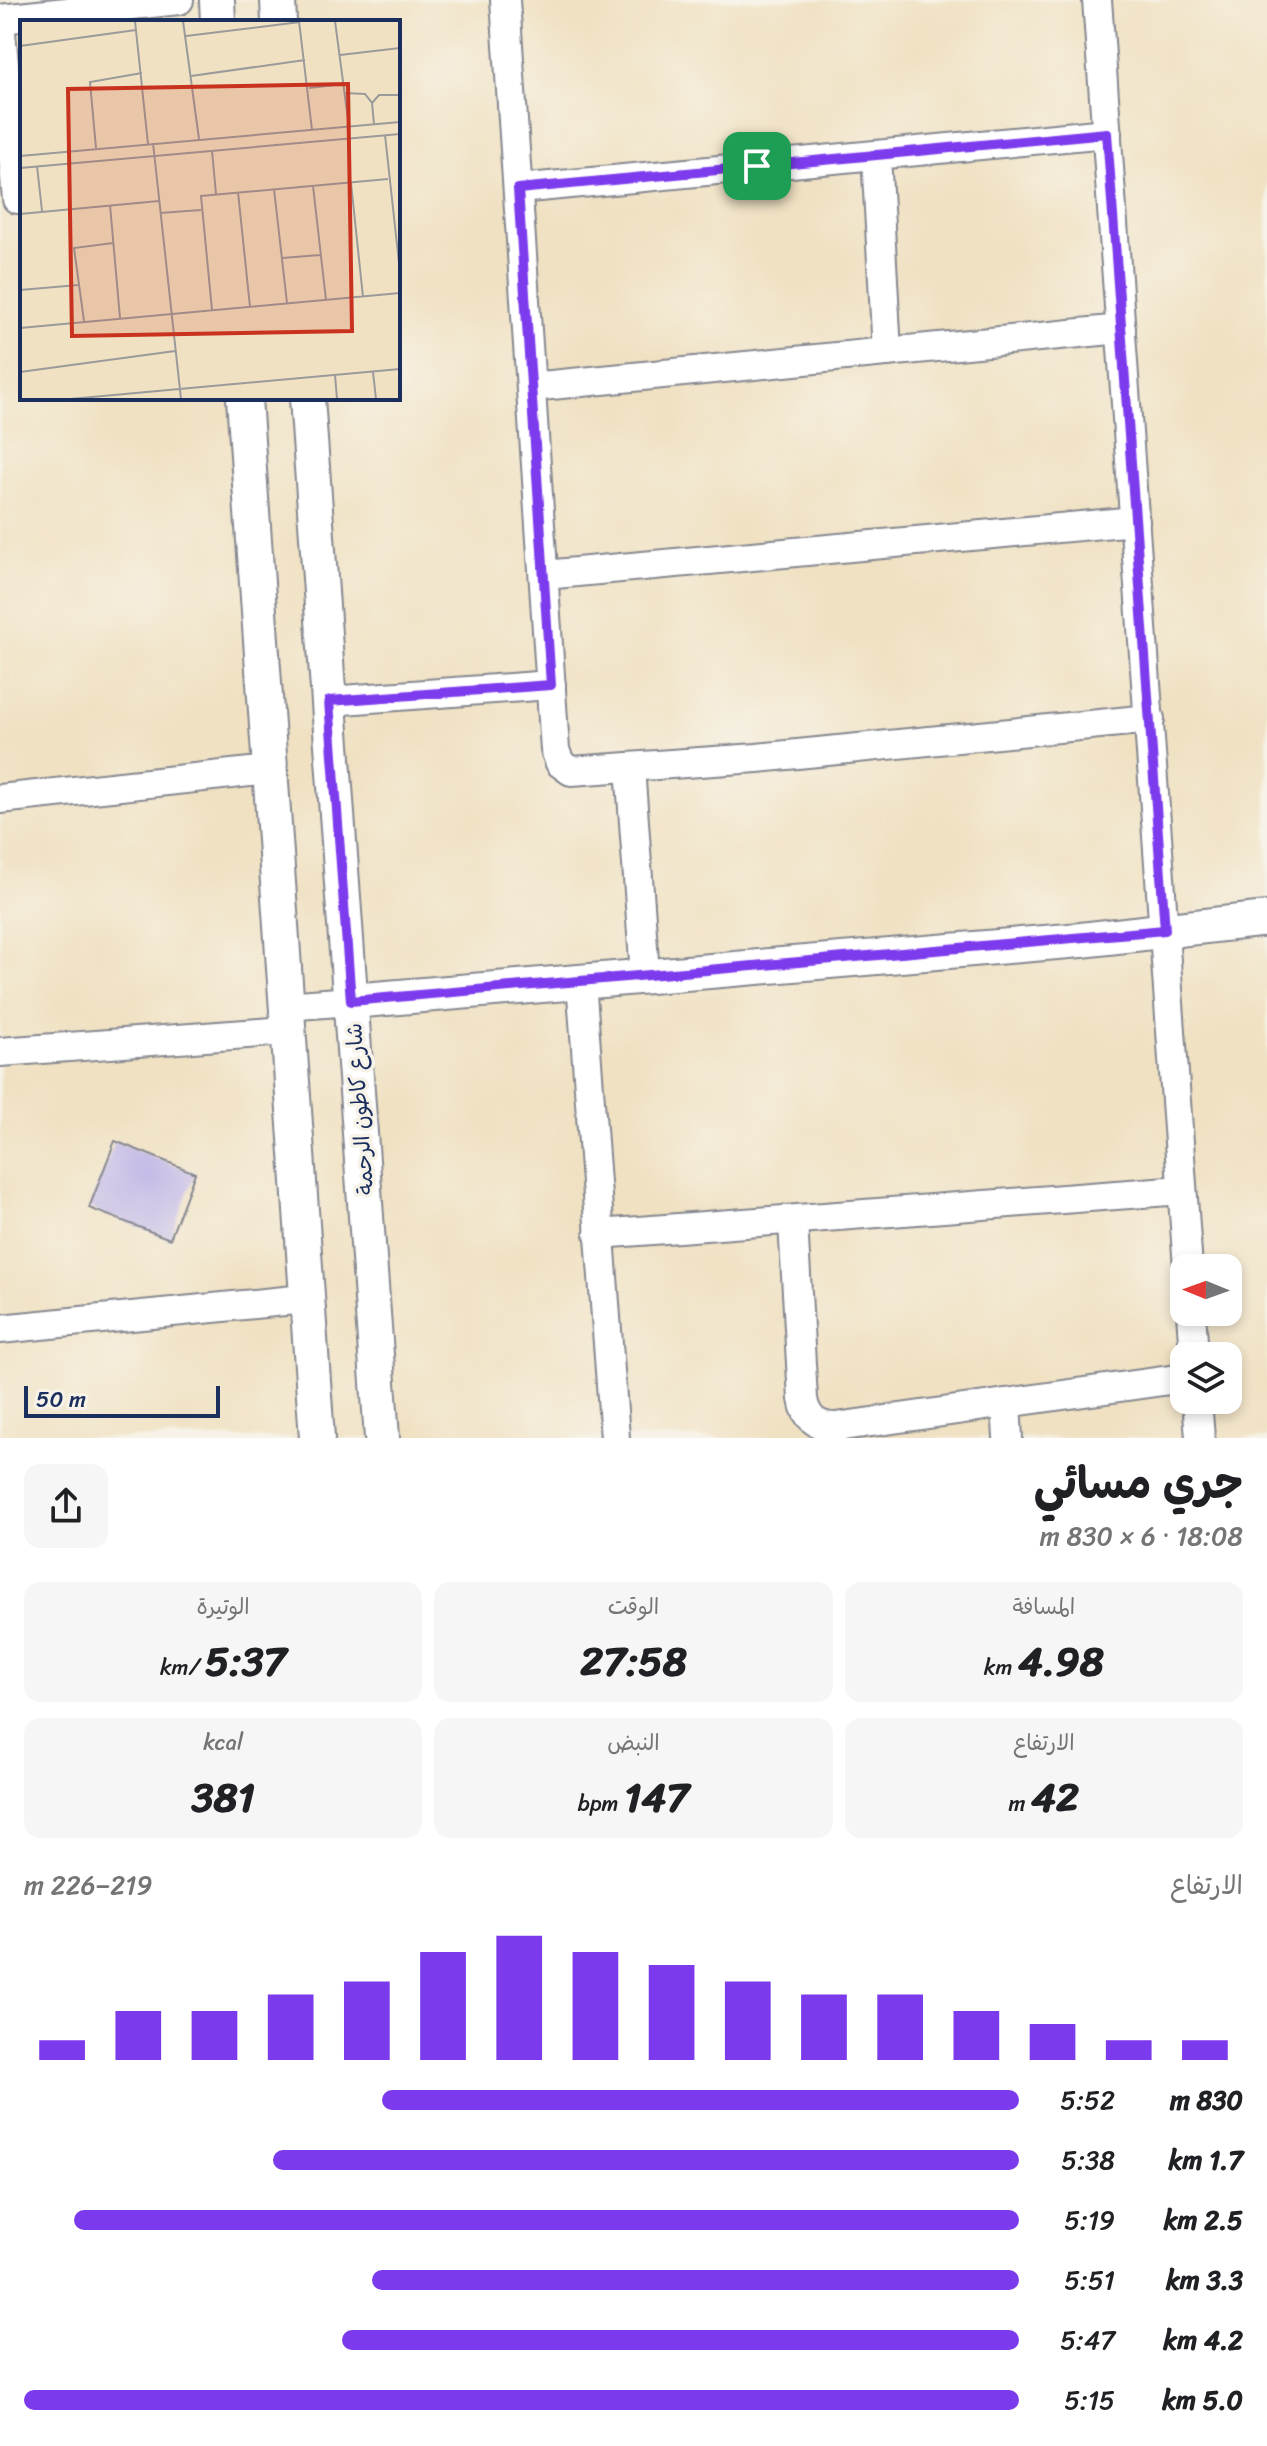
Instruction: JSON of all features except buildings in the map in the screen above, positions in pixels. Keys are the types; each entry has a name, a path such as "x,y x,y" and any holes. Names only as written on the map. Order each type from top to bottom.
{"street":[{"path":"13,199 0,20 42,7 179,0"},
{"path":"217,0 218,20"},
{"path":"278,0 279,20"},
{"path":"505,0 555,750 560,763 571,771 630,767 1150,719"},
{"path":"1097,0 1187,1254"},
{"path":"518,189 1107,133"},
{"path":"876,155 887,352"},
{"path":"531,387 1121,329"},
{"path":"244,400 317,1438"},
{"name":"شارع كاطون الرحمة","path":"307,400 382,1438"},
{"path":"544,575 1135,521"},
{"path":"329,701 551,685"},
{"path":"630,767 645,975"},
{"path":"0,799 269,770"},
{"path":"0,1052 286,1019 351,1001 1267,919"},
{"path":"581,981 615,1438"},
{"path":"599,1234 793,1222 1182,1190"},
{"path":"793,1222 803,1399 810,1418 826,1427 1170,1380"},
{"path":"0,1329 305,1299"},
{"path":"1006,1403 1008,1438"},
{"path":"1198,1414 1200,1438"}],"route":[{"path":"1107,133 1165,930 1081,940 351,1001 329,701 551,685 518,189 757,166 1107,133"}]}
